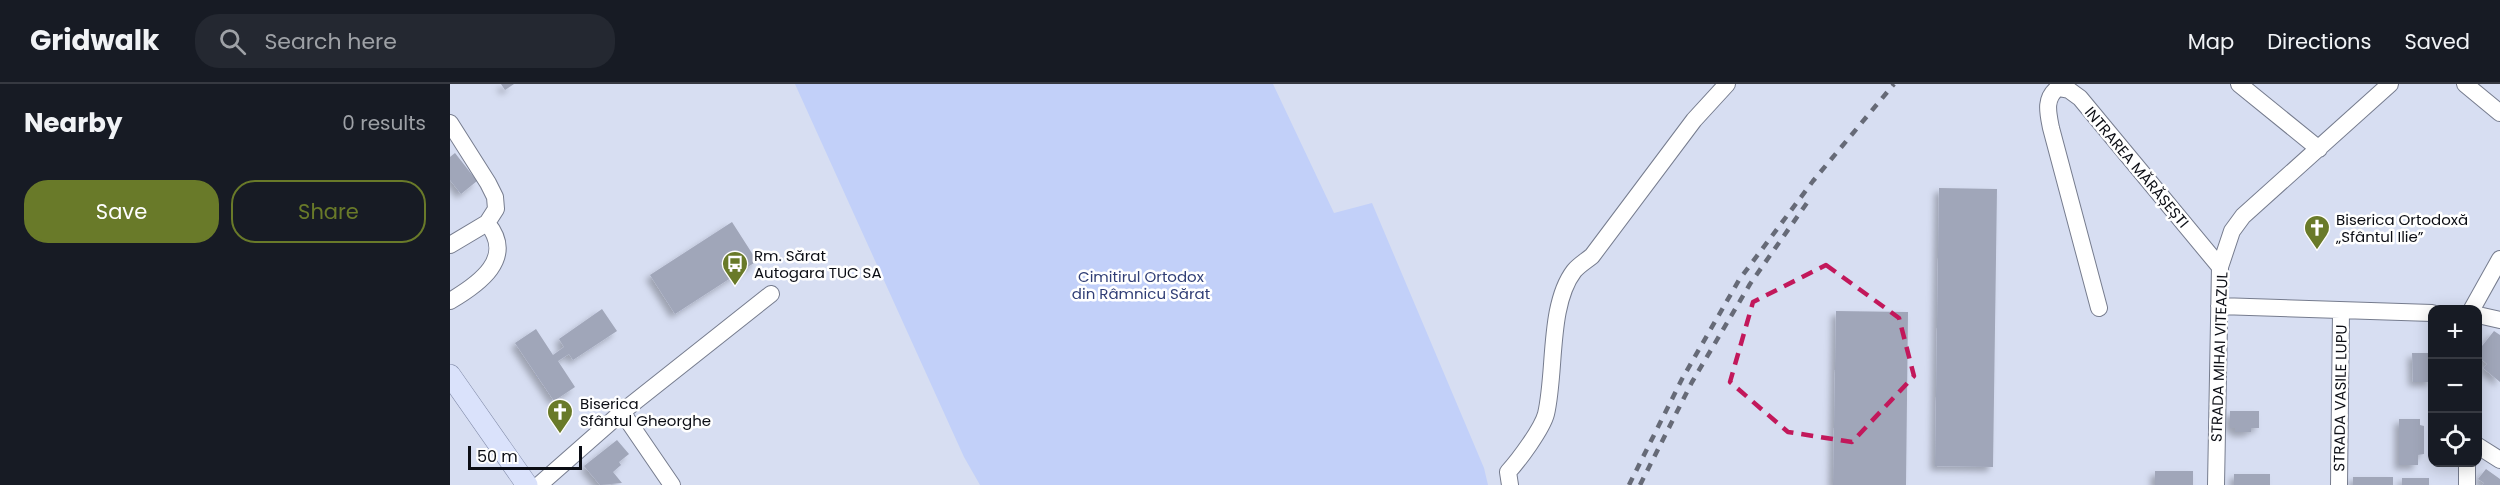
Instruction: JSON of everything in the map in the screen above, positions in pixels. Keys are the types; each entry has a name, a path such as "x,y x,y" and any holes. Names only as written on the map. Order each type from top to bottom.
{"main road":[{"path":"450,375 527,485"}],"street":[{"path":"1509,478 1545,417 1553,371 1557,313 1565,285 1575,269 1592,256 1694,120 1727,84"},
{"path":"2239,84 2319,149"},
{"name":"STRADA MIHAI VITEAZUL","path":"2216,485 2220,267 2232,231 2243,216 2390,84"},
{"path":"2466,84 2500,113"},
{"name":"INTRAREA MĂRĂȘEȘTI","path":"2099,309 2051,129 2048,100 2058,88 2069,90 2080,98 2220,267"},
{"path":"450,123 488,183 495,197 496,209 487,223 450,245"},
{"path":"450,301 464,293 488,273 496,261 498,244 493,230 487,223"},
{"path":"2474,305 2500,259"},
{"path":"539,485 622,412 771,294"},
{"path":"2219,306 2428,313"},
{"name":"STRADA VASILE LUPU","path":"2339,485 2341,310"},
{"path":"2482,316 2500,320"},
{"path":"622,412 672,485"},
{"path":"2482,449 2500,460"},
{"path":"2467,467 2467,485"}],"highlighted area":[{"path":"1826,265 1899,318 1914,376 1852,442 1788,432 1730,382 1753,302"}],"green space":[{"name":"Cimitirul Ortodox din Râmnicu Sărat","path":"795,84 1273,84 1334,213 1372,203 1484,468 1488,485 980,485 964,457"}],"building":[{"path":"501,84 514,84 505,90"},
{"path":"455,153 477,181 461,194 450,180 450,157"},
{"path":"1939,188 1997,189 1993,467 1935,466"},
{"path":"732,222 757,261 675,314 650,275"},
{"path":"602,309 617,331 573,360 569,354 558,361 575,387 554,401 515,343 536,329 553,355 564,347 559,339"},
{"path":"1836,311 1908,312 1906,485 1833,485"},
{"path":"2494,331 2500,335 2500,382 2483,368 2487,364 2482,360 2482,346"},
{"path":"2412,353 2428,353 2428,382 2413,382"},
{"path":"2230,411 2259,411 2259,428 2251,428 2251,432 2235,432 2235,428 2230,428"},
{"path":"2399,419 2420,419 2420,425 2424,426 2424,454 2418,455 2418,465 2399,465"},
{"path":"617,440 629,454 619,462 621,465 613,472 622,483 600,485 584,466"},
{"path":"2486,469 2500,479 2500,485 2482,485 2484,483 2478,479"},
{"path":"2155,471 2193,471 2193,485 2155,485"},
{"path":"2234,474 2270,474 2270,485 2234,485"},
{"path":"2353,477 2393,477 2393,485 2353,485"},
{"path":"2402,478 2429,478 2429,485 2402,485"}],"railway":[{"path":"1629,485 1682,379 1739,280 1813,181 1894,84"},
{"path":"1640,485 1692,382 1750,284 1809,200"}],"place":[{"name":"Biserica Ortodoxă „Sfântul Ilie”","path":"2317,251"},
{"name":"Rm. Sărat Autogara TUC SA","path":"735,287"},
{"name":"Biserica Sfântul Gheorghe","path":"560,435"}]}
